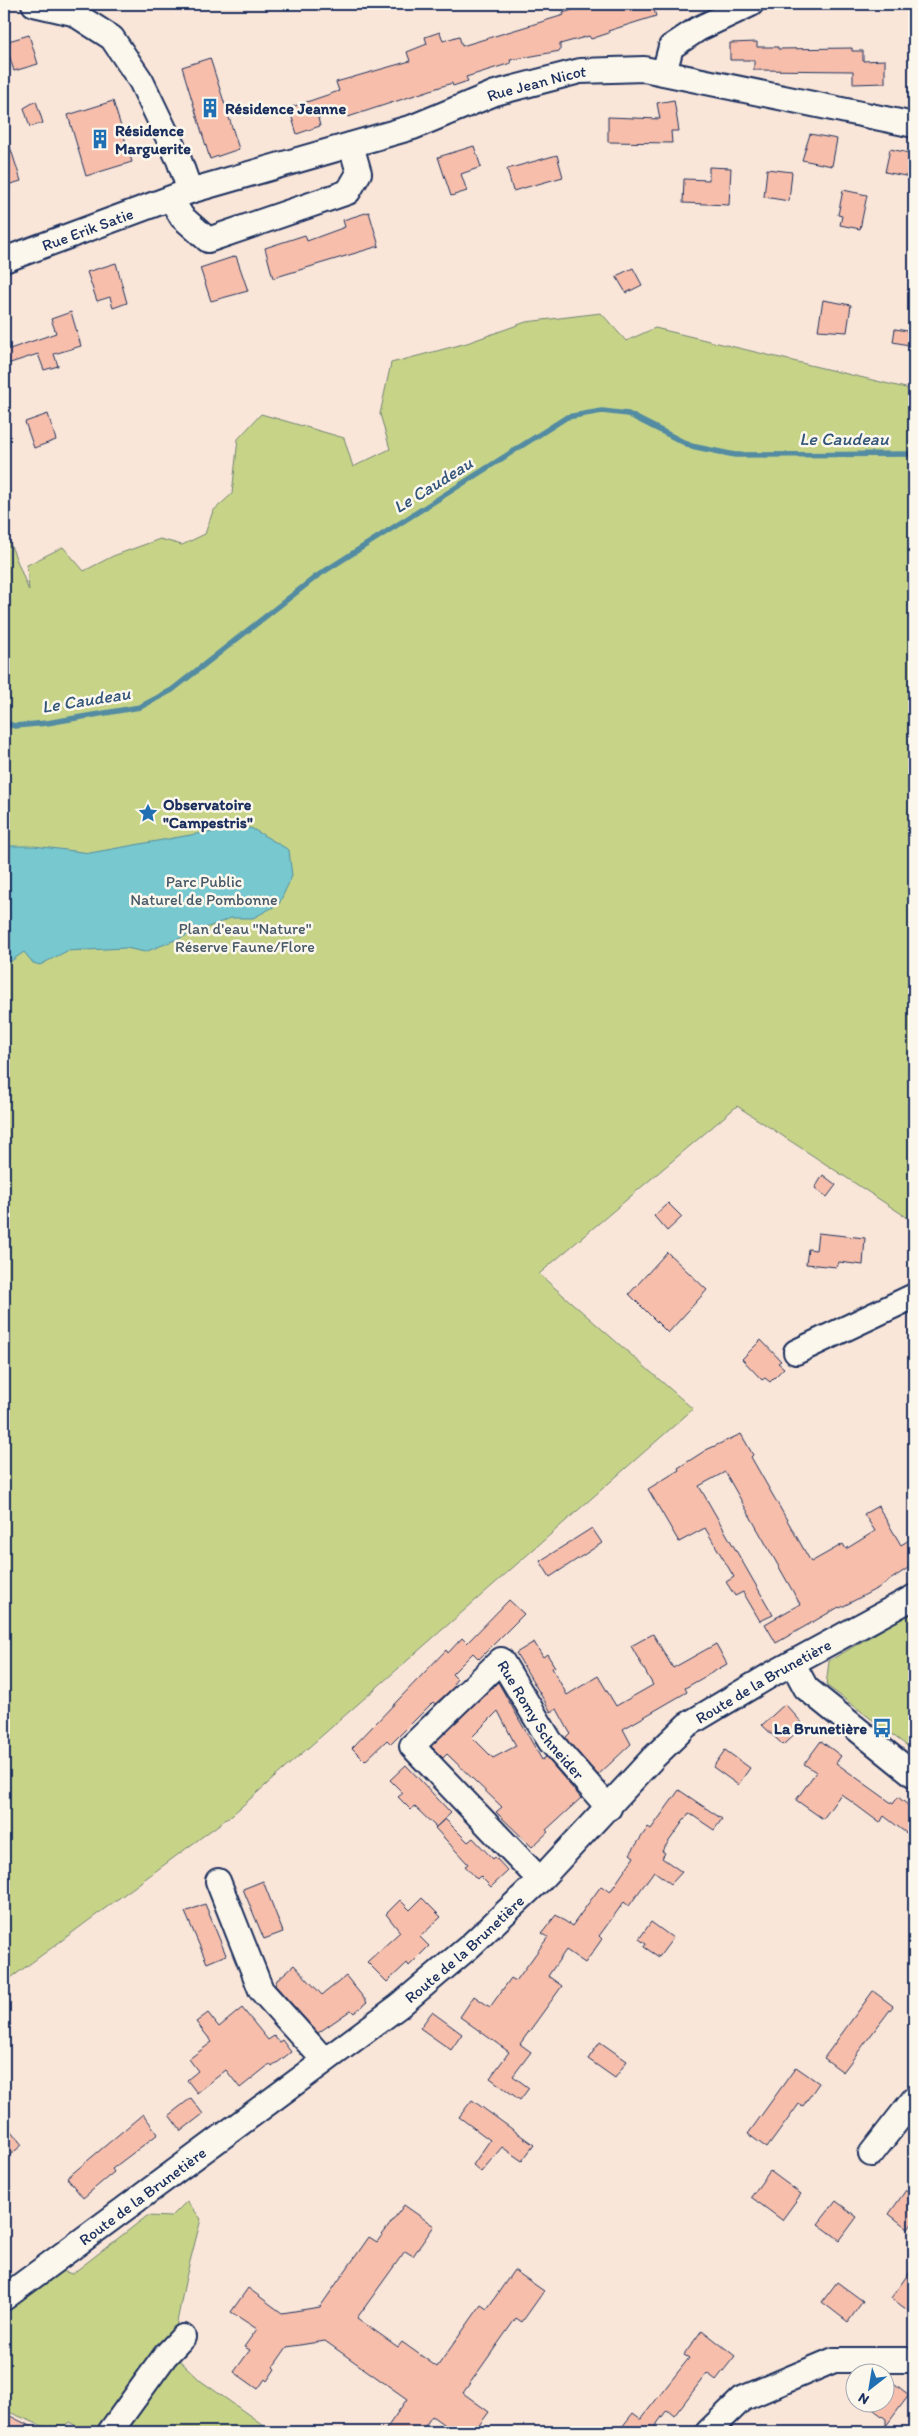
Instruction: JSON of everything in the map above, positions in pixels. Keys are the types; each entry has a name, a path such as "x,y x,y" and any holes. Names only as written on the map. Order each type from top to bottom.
{"street":[{"path":"34,4 74,13 112,38 141,81 179,160 182,217 208,240 348,192 359,173 351,145"},
{"path":"675,76 671,47 698,29 751,4"},
{"name":"Rue Jean Nicot","path":"181,195 413,127 495,93 580,71 644,69 914,125"},
{"name":"Rue Erik Satie","path":"4,260 181,195"},
{"path":"796,1352 914,1296"},
{"name":"Route de la Brunetière","path":"4,2298 399,2006 470,1946 540,1880 609,1808 653,1758 687,1725 774,1673 914,1597"},
{"name":"Rue Romy Schneider","path":"540,1880 412,1746 501,1660 550,1741 609,1808"},
{"path":"793,1664 806,1688 914,1774"},
{"path":"218,1881 261,1990 324,2060"},
{"path":"871,2154 914,2099"},
{"path":"110,2432 165,2356 183,2337"},
{"path":"708,2432 742,2399 834,2360 914,2360"}],"green space":[{"path":"601,313 626,341 655,328 914,390 914,1222 737,1106 539,1274 693,1409 233,1814 4,1983 4,528 29,591 27,565 63,547 84,571 113,556 160,539 182,545 205,534 213,511 232,494 238,439 261,414 344,438 353,467 390,449 380,414 391,363 467,343 526,322"},
{"path":"914,1611 914,1751 826,1685 829,1661"},
{"path":"187,2201 201,2219 186,2277 174,2337 105,2432 87,2432 69,2422 61,2432 57,2432 4,2410 4,2307 56,2269 72,2274 147,2216 171,2217"},
{"path":"175,2356 201,2381 273,2432 116,2432"}],"water":[{"path":"251,828 289,850 292,876 279,904 253,918 231,918 145,952 126,948 67,951 40,965 33,963 24,952 4,966 4,846 34,846 90,853 196,834"}],"building":[{"path":"591,4 652,4 656,16 608,31 609,33 591,39 589,36 560,44 560,51 510,60 511,63 466,77 468,81 453,86 452,83 348,117 345,108 318,118 320,126 297,134 289,108 339,91 336,82 410,61 407,52 427,44 425,37 440,32 443,41 459,36 462,46 564,15 563,13"},
{"path":"29,35 38,64 14,71 5,42"},
{"path":"757,42 757,47 778,47 778,49 852,48 852,51 863,51 863,61 885,60 885,83 853,84 853,71 754,70 754,60 730,60 730,43"},
{"name":"Résidence Jeanne","path":"210,58 239,149 210,159 182,67"},
{"path":"674,100 679,131 671,131 672,143 608,142 608,117 660,119 657,103"},
{"path":"36,101 43,123 30,127 24,108"},
{"name":"Résidence Marguerite","path":"113,101 132,162 86,176 68,115"},
{"path":"810,134 837,139 832,166 802,160"},
{"path":"7,137 21,181 4,186 4,138"},
{"path":"474,146 481,167 461,174 467,191 451,196 438,157"},
{"path":"890,149 914,154 910,177 885,172"},
{"path":"557,155 563,177 513,191 507,169"},
{"path":"709,167 731,168 729,205 683,203 684,179 709,180"},
{"path":"767,169 792,172 789,201 764,197"},
{"path":"843,190 867,195 860,229 840,225 842,216 838,215"},
{"path":"369,212 379,246 273,278 265,248 305,235 307,241 345,227 343,220"},
{"path":"236,256 248,291 211,301 200,268"},
{"path":"116,263 127,303 113,308 110,297 97,301 87,272"},
{"path":"633,268 642,285 626,293 616,276"},
{"path":"823,300 851,305 847,332 818,330"},
{"path":"71,312 81,346 54,354 58,366 44,370 38,354 4,365 4,351 56,333 51,319"},
{"path":"895,329 914,332 914,346 893,342"},
{"path":"48,414 56,440 34,448 25,422"},
{"path":"823,1175 836,1185 827,1197 815,1188"},
{"path":"668,1203 682,1217 667,1231 654,1216"},
{"path":"818,1233 865,1238 863,1265 839,1262 837,1267 806,1264 808,1249 816,1250"},
{"path":"667,1252 707,1290 668,1333 629,1294"},
{"path":"761,1340 781,1361 778,1363 784,1368 770,1382 765,1378 762,1380 742,1359"},
{"path":"741,1434 753,1455 751,1457 811,1562 843,1544 846,1549 875,1531 864,1514 878,1506 901,1545 914,1537 914,1564 878,1588 839,1607 776,1643 765,1624 800,1604 725,1472 699,1486 773,1615 760,1621 743,1592 735,1596 726,1582 734,1577 705,1528 679,1542 648,1489 679,1470 678,1468 706,1450"},
{"path":"592,1528 602,1543 550,1577 540,1561"},
{"path":"509,1600 524,1614 479,1659 473,1653 452,1674 457,1679 453,1684 455,1686 435,1704 433,1702 391,1744 387,1740 365,1761 352,1748 446,1650 448,1653 462,1638 467,1643"},
{"path":"653,1634 673,1668 716,1644 727,1664 685,1688 687,1692 623,1729 631,1744 598,1775 568,1741 566,1737 570,1733 557,1709 551,1712 516,1653 534,1642 543,1657 547,1654 555,1667 552,1668 567,1695 598,1676 616,1706 653,1685 631,1646"},
{"path":"498,1682 542,1760 546,1757 581,1798 546,1830 548,1832 532,1847 496,1812 502,1807 447,1754 443,1758 431,1746","holes":["498,1711 516,1746 493,1758 472,1737"]},
{"path":"785,1704 804,1725 783,1745 762,1725"},
{"path":"821,1741 841,1756 836,1763 893,1804 898,1797 914,1810 914,1839 884,1816 880,1823 841,1794 823,1819 796,1800 816,1772 804,1764"},
{"path":"725,1750 750,1768 738,1785 713,1767"},
{"path":"406,1765 451,1813 436,1827 414,1806 411,1810 398,1797 403,1793 390,1780"},
{"path":"679,1790 722,1819 714,1830 689,1813 662,1851 665,1853 662,1858 682,1872 671,1884 654,1871 629,1906 624,1902 599,1936 602,1939 585,1963 566,1950 548,1976 562,1986 520,2044 531,2052 513,2076 529,2088 520,2100 490,2078 509,2052 460,2017 474,1996 490,2007 511,1978 516,1981 548,1937 542,1933 556,1915 572,1926 601,1886 610,1892 634,1857 630,1854 648,1827 651,1829"},
{"path":"445,1819 468,1842 473,1838 493,1859 495,1857 508,1871 491,1887 480,1876 477,1879 465,1866 468,1864 435,1828"},
{"path":"263,1881 283,1932 264,1939 243,1889"},
{"path":"422,1898 441,1917 420,1937 429,1946 409,1966 407,1963 387,1982 367,1962 400,1932 386,1914 400,1900 410,1910"},
{"path":"205,1904 226,1955 207,1963 185,1912"},
{"path":"651,1922 673,1938 659,1957 644,1947 646,1944 639,1939"},
{"path":"294,1965 322,1995 346,1976 367,2002 354,2013 351,2010 318,2033 275,1985 277,1980"},
{"path":"873,1991 893,2006 843,2072 824,2058"},
{"path":"242,2008 268,2040 274,2036 279,2042 282,2040 291,2052 272,2067 270,2064 240,2088 226,2070 197,2093 187,2080 198,2071 189,2059 212,2042 196,2022 208,2013 219,2027"},
{"path":"432,2012 462,2034 451,2050 420,2028"},
{"path":"600,2042 627,2061 615,2078 588,2059"},
{"path":"796,2067 819,2083 803,2106 799,2104 767,2148 748,2134"},
{"path":"191,2098 203,2114 181,2131 169,2115"},
{"path":"472,2100 534,2145 522,2161 502,2147 481,2172 473,2165 490,2140 459,2117"},
{"path":"143,2114 158,2134 112,2169 114,2172 83,2198 67,2178"},
{"path":"4,2122 22,2145 4,2160"},
{"path":"770,2171 801,2194 782,2220 751,2197"},
{"path":"906,2190 914,2196 914,2221 908,2229 889,2214"},
{"path":"836,2201 857,2217 840,2240 818,2224"},
{"path":"404,2205 434,2226 413,2256 405,2251 357,2318 398,2347 402,2342 437,2367 481,2305 487,2309 514,2270 544,2291 522,2322 516,2318 463,2393 489,2412 474,2432 454,2432 432,2416 421,2432 384,2432 407,2399 325,2341 287,2347 273,2367 275,2369 267,2381 265,2379 258,2389 234,2372 250,2350 244,2347 257,2329 231,2312 248,2288 282,2313 320,2307 369,2237 377,2242"},
{"path":"914,2266 914,2315 891,2298"},
{"path":"837,2282 863,2301 848,2322 822,2302"},
{"path":"702,2330 735,2356 716,2380 707,2373 674,2416 667,2410 653,2429 657,2432 618,2432 633,2413 641,2419 689,2358 684,2355"},
{"path":"896,2385 909,2395 896,2413"},
{"path":"4,2413 42,2432 4,2432"},
{"path":"879,2414 895,2414 886,2426 886,2419"}],"waterway":[{"name":"Le Caudeau","path":"4,723 15,726 47,723 140,707 172,690 317,576 567,417 602,411 628,414 691,446 735,455 914,454"}],"place":[{"name":"Résidence Jeanne","path":"210,108"},
{"name":"Résidence Marguerite","path":"100,139"},
{"name":"Observatoire \"Campestris\"","path":"148,813"},
{"name":"La Brunetière","path":"882,1728"}],"park label":[{"name":"Parc Public Naturel de Pombonne","path":"204,890"},
{"name":"Plan d'eau \"Nature\" Réserve Faune/Flore","path":"245,937"}]}
